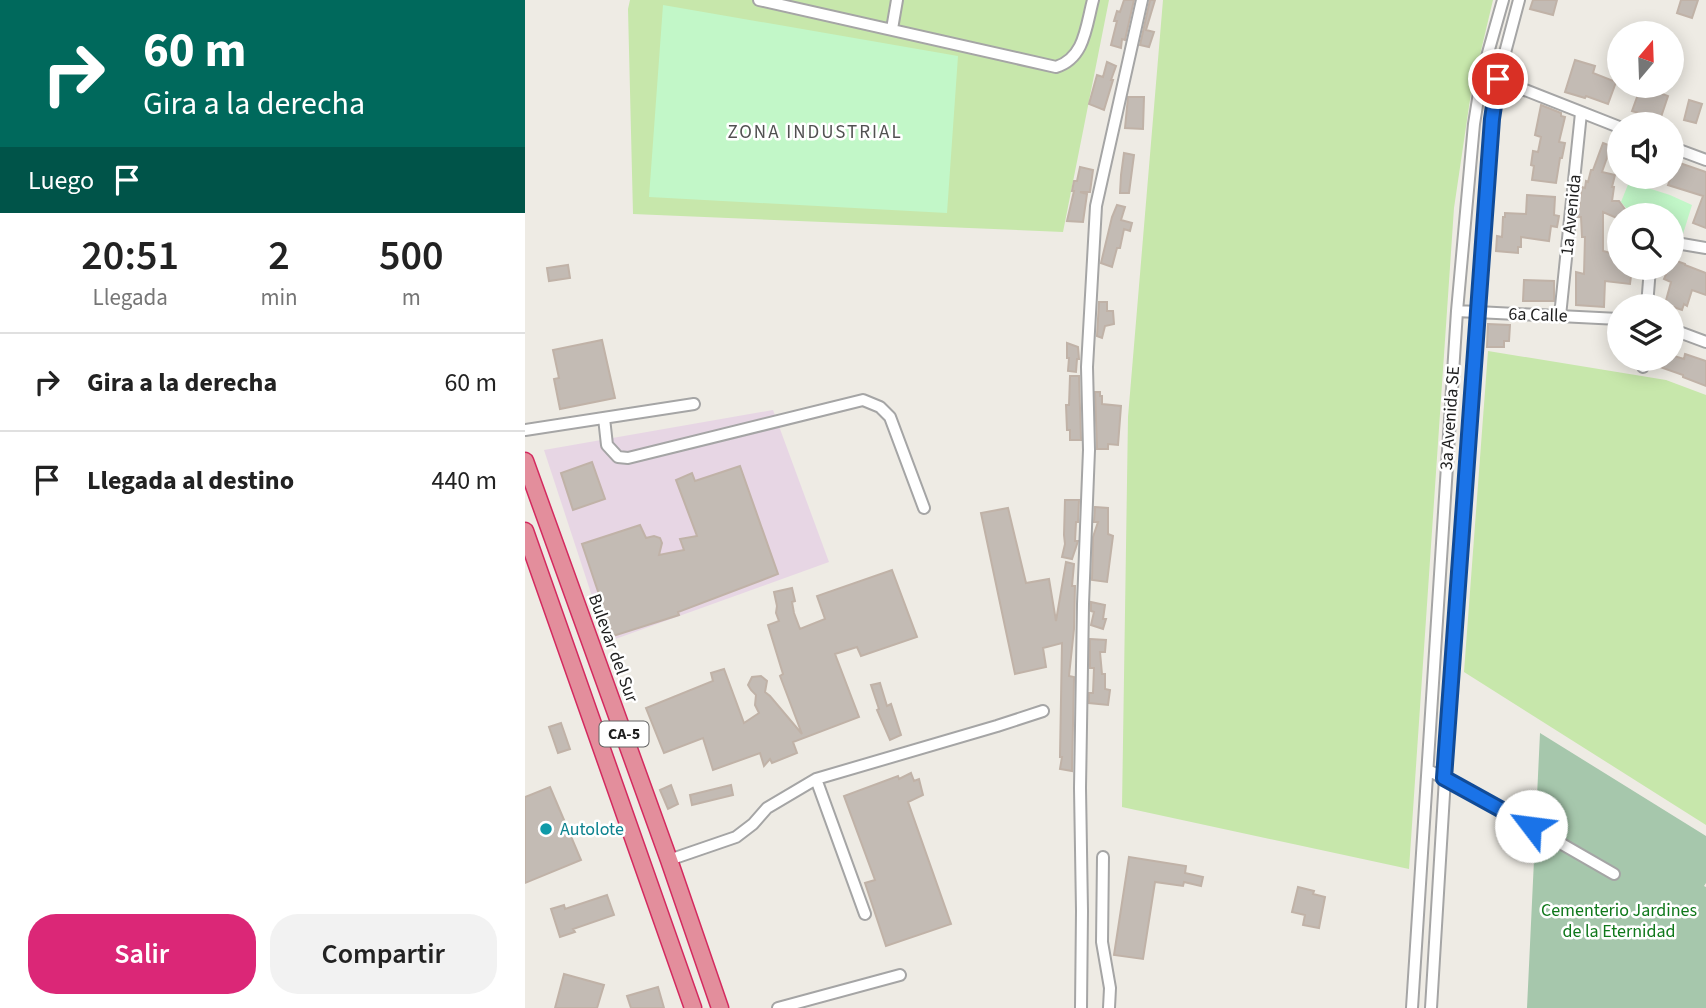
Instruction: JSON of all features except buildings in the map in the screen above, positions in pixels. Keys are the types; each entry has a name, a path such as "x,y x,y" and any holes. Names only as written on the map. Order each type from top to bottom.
{"highway":[{"name":"Bulevar del Sur","path":"525,461 720,1008"},
{"name":"CA-5","path":"525,531 693,1008"},
{"path":"645,869 669,860"}],"street":[{"path":"759,0 1056,67 1064,65 1076,54 1083,42 1093,0"},
{"path":"892,29 897,0"},
{"path":"1081,1008 1080,788 1089,450 1087,367 1096,206 1142,0"},
{"name":"3a Avenida SE","path":"1412,1008 1457,311 1474,124 1482,74 1503,0"},
{"path":"1431,1008 1444,778 1492,119 1498,79 1519,0"},
{"path":"1482,74 1607,123"},
{"name":"1a Avenida","path":"1560,316 1581,113"},
{"path":"1684,151 1706,160"},
{"path":"1684,244 1706,248"},
{"name":"6a Calle","path":"1457,311 1607,318"},
{"path":"1684,334 1706,342"},
{"path":"604,418 607,444 618,457 628,458 863,400 880,407 890,417 924,508"},
{"path":"525,430 694,404"},
{"path":"669,860 736,838 767,808 816,779 1043,711"},
{"path":"1428,770 1614,874"},
{"path":"816,779 865,914"},
{"path":"1103,858 1103,942 1110,988 1109,1008"},
{"path":"778,1008 900,975"}],"shaded area":[{"path":"773,410 829,562 607,642 544,450"}],"green space":[{"path":"630,0 1109,0 1063,232 633,214 628,9"},
{"path":"1163,0 1493,0 1471,93 1454,208 1409,869 1122,807 1128,417"},
{"path":"663,5 958,56 947,213 649,197"},
{"path":"1626,189 1651,189 1692,205 1684,231 1684,203 1621,202"},
{"path":"1488,351 1666,380 1706,395 1706,825 1464,672"},
{"name":"Cementerio Jardines de la Eternidad","path":"1540,733 1706,836 1706,1008 1527,1008"}],"place":[{"name":"Autolote","path":"546,829"}],"district":[{"name":"ZONA INDUSTRIAL","path":"815,132"}],"route":[{"path":"1498,79 1492,119 1444,778 1531,826"}]}
